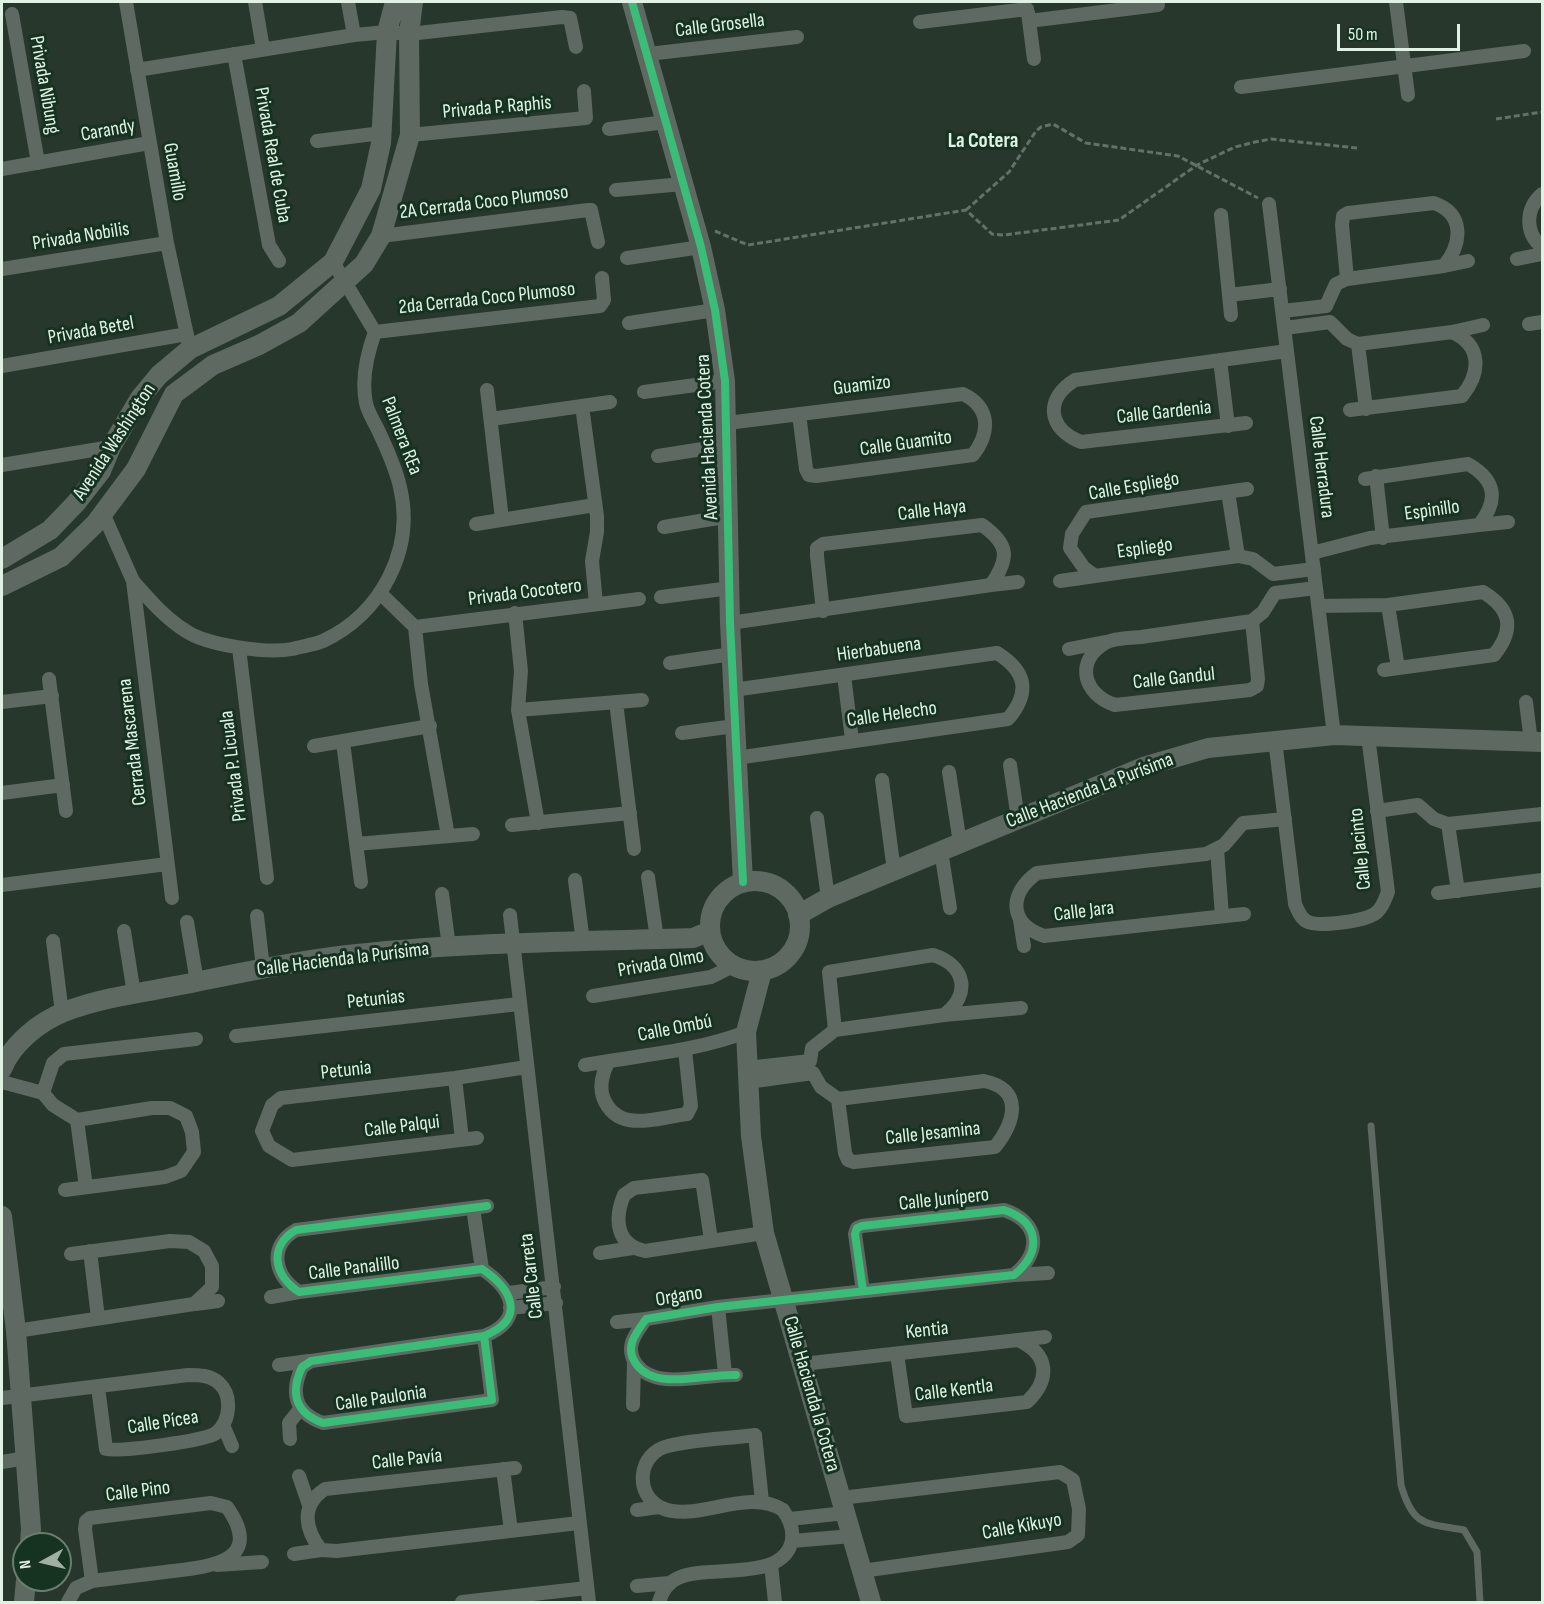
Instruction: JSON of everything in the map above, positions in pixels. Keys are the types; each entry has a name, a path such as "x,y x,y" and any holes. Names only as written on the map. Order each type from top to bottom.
{"street":[{"name":"Guamillo","path":"126,2 167,243 188,341"},
{"path":"255,2 263,49"},
{"path":"348,2 354,35"},
{"name":"Avenida Washington","path":"2,559 50,531 76,503 101,471 111,447 140,398 188,341 279,306 333,262 372,189 382,133 387,32 394,2"},
{"name":"Avenida Washington","path":"2,586 61,557 103,513 136,469 174,394 213,365 259,345 299,323 346,283 364,264 381,236 410,135 409,34 413,2"},
{"name":"Avenida Hacienda Cotera","path":"632,2 701,247 716,310 725,381 730,516 730,623 743,882"},
{"path":"1396,2 1408,95"},
{"path":"920,22 1028,10 1158,4"},
{"path":"1028,10 1034,59"},
{"name":"Privada Nibung","path":"12,14 38,163"},
{"path":"137,70 354,35 387,32 409,34 570,18 576,47"},
{"name":"Calle Grosella","path":"648,54 797,37"},
{"path":"1241,87 1524,51"},
{"name":"Privada Real de Cuba","path":"234,54 269,245 279,261"},
{"name":"Privada P. Raphis","path":"410,135 586,118 584,91"},
{"path":"609,129 666,122"},
{"path":"317,141 382,133"},
{"name":"Carandy","path":"2,169 149,144"},
{"path":"616,190 683,184"},
{"path":"1542,194 1534,202 1529,222 1532,236 1542,248"},
{"path":"1347,279 1342,225 1343,216 1348,213 1434,203 1445,207 1457,223 1458,242 1454,253 1444,266"},
{"name":"Calle Herradura","path":"1269,204 1334,735"},
{"name":"2A Cerrada Coco Plumoso","path":"381,236 591,210 598,242"},
{"path":"1221,215 1232,315"},
{"name":"Privada Nobilis","path":"2,269 167,243"},
{"path":"627,258 701,247"},
{"path":"1517,259 1542,254"},
{"path":"1282,311 1326,306 1336,284 1347,279 1468,261"},
{"path":"333,262 375,332"},
{"name":"2da Cerrada Coco Plumoso","path":"375,332 604,304 602,278"},
{"path":"1230,295 1280,289"},
{"path":"629,323 716,310"},
{"path":"1285,328 1330,322 1347,339 1358,344 1452,332 1483,325"},
{"name":"Palmera REa","path":"133,581 161,612 187,633 239,648 282,651 322,641 356,620 381,594 398,558 405,523 400,487 383,439 366,405 364,378 375,332"},
{"path":"1350,410 1462,396 1473,384 1477,372 1475,354 1463,337 1452,332"},
{"name":"Privada Betel","path":"2,366 188,341"},
{"path":"1358,344 1366,409"},
{"path":"1220,360 1287,351"},
{"name":"Calle Gardenia","path":"1220,360 1228,426 1081,442 1069,437 1059,429 1053,413 1057,396 1064,386 1075,380 1220,360"},
{"path":"644,392 725,381"},
{"path":"487,390 502,519"},
{"name":"Guamizo","path":"727,423 963,394 974,399 982,408 986,422"},
{"path":"491,419 610,402"},
{"path":"582,406 596,505 597,531 592,561 596,604"},
{"name":"Calle Guamito","path":"799,414 809,475 973,455 985,435 986,422"},
{"path":"1228,426 1246,423"},
{"path":"658,456 728,445"},
{"path":"2,465 111,447"},
{"name":"Espinillo","path":"1312,553 1370,538 1383,538 1479,525 1488,513 1491,503 1490,486 1479,471 1468,464 1371,478 1383,538"},
{"path":"1247,489 1228,492 1238,556 1253,559 1273,574 1314,569"},
{"name":"Calle Espliego","path":"1070,548 1072,534 1086,512 1228,492"},
{"path":"476,524 596,505"},
{"path":"103,513 133,581"},
{"path":"664,527 730,516"},
{"path":"1479,525 1508,522"},
{"name":"Calle Haya","path":"823,610 817,556 817,548 823,544 982,525 996,534 1004,554 1003,565 991,585"},
{"name":"Espliego","path":"1070,548 1084,568 1095,576 1238,556"},
{"path":"1060,581 1095,576"},
{"name":"Cerrada Mascarena","path":"133,581 172,898"},
{"path":"730,623 1018,582"},
{"path":"661,597 730,588"},
{"path":"1070,649 1252,621 1263,612 1275,593 1316,588"},
{"path":"1318,606 1388,605 1501,590"},
{"path":"1388,605 1391,669 1494,655 1504,643 1508,632 1506,615 1495,599 1483,592"},
{"path":"381,594 415,627 421,684 448,836"},
{"name":"Privada Cocotero","path":"415,627 639,599"},
{"path":"515,613 520,659 518,710 538,823"},
{"name":"Calle Gandul","path":"1107,642 1088,659 1085,675 1090,688 1101,700 1115,705 1250,690 1257,686 1258,679 1252,621"},
{"name":"Privada P. Licuala","path":"239,648 267,878"},
{"name":"Hierbabuena","path":"733,690 997,653 1009,660 1021,677"},
{"path":"670,663 732,654"},
{"path":"844,675 852,740"},
{"name":"Calle Helecho","path":"736,758 1008,719 1019,707 1023,695 1021,677"},
{"path":"49,679 66,811"},
{"path":"2,702 52,696"},
{"path":"518,710 642,700"},
{"path":"616,702 634,849"},
{"path":"1526,702 1537,742"},
{"path":"314,747 430,726"},
{"path":"682,733 735,726"},
{"name":"Calle Hacienda La Purísima","path":"798,915 828,898 1146,766 1208,748 1334,735 1537,742"},
{"name":"Calle Jacinto","path":"1275,740 1295,904 1300,915 1309,923 1334,924 1368,918 1384,903 1388,892 1368,736"},
{"path":"343,742 360,882"},
{"path":"1010,765 1018,819"},
{"path":"949,772 960,843"},
{"path":"882,780 894,870"},
{"path":"2,793 63,785"},
{"path":"1377,811 1418,805 1434,819 1448,824 1542,814"},
{"path":"512,825 630,813"},
{"path":"817,818 828,898"},
{"path":"1023,946 1016,907 1018,893 1025,882 1037,873 1206,854 1217,849 1243,823 1285,819"},
{"path":"1448,824 1458,891"},
{"path":"356,844 473,834"},
{"path":"1217,849 1222,915"},
{"path":"941,851 950,908"},
{"path":"2,885 167,864"},
{"path":"648,876 657,939"},
{"path":"575,880 583,942"},
{"path":"1438,894 1542,880"},
{"path":"758,881 778,888 793,902 798,915 800,928 792,951 779,964 762,971 734,966 722,957 714,944 710,931 711,915 718,900 729,889 743,882 758,881"},
{"path":"442,894 449,947"},
{"name":"Calle Jara","path":"1020,920 1032,932 1044,936 1244,914"},
{"name":"Calle Carreta","path":"510,915 589,1602"},
{"path":"258,916 263,968"},
{"path":"187,922 197,982"},
{"path":"124,931 134,994"},
{"name":"Calle Hacienda la Purísima","path":"4,1057 27,1034 62,1013 134,994 263,968 339,956 449,947 693,938 710,931"},
{"path":"53,941 62,1013"},
{"path":"835,1030 829,972 933,955 947,959 959,971 963,983 955,1007 945,1015"},
{"name":"Privada Olmo","path":"593,996 711,977 734,966"},
{"name":"Calle Hacienda la Cotera","path":"762,971 746,1032 751,1136 764,1233 872,1602"},
{"name":"Petunias","path":"236,1036 519,1004"},
{"path":"747,1075 810,1060 812,1048 835,1030 945,1015 1021,1008"},
{"name":"Calle Ombú","path":"585,1065 685,1050 719,1042 746,1032"},
{"path":"43,1094 53,1063 64,1054 196,1039"},
{"path":"609,1060 603,1070 601,1093 608,1109 616,1117 628,1121 687,1114 691,1106 685,1050"},
{"path":"455,1078 527,1067"},
{"path":"747,1075 813,1073 821,1087 838,1099"},
{"name":"Petunia","path":"262,1131 272,1104 281,1098 455,1078"},
{"name":"Calle Palqui","path":"262,1131 269,1146 292,1160 462,1139 455,1078"},
{"name":"Calle Jesamina","path":"984,1081 999,1084 1010,1097 1014,1108 1006,1133 995,1147 854,1162 848,1160 845,1153 838,1099 984,1081"},
{"path":"2,1082 43,1094 53,1105 77,1120 170,1108 186,1116 192,1132 194,1152 182,1171 165,1177 65,1190"},
{"path":"77,1120 86,1187"},
{"path":"462,1139 477,1138"},
{"path":"633,1248 622,1237 618,1226 624,1195 634,1188 702,1180 711,1240"},
{"name":"Calle Panalillo","path":"271,1297 482,1269 480,1207 296,1230 285,1237 280,1245 278,1262 284,1279 299,1292"},
{"name":"Calle Junípero","path":"863,1291 855,1234 857,1228 1004,1210 1018,1215 1030,1227 1034,1239 1028,1264 1014,1275"},
{"path":"2,1216 11,1326 11,1396 26,1458 29,1532"},
{"path":"600,1253 633,1248 645,1251 764,1233"},
{"path":"71,1254 170,1241 189,1242 204,1251 212,1266 212,1287 194,1304"},
{"path":"90,1251 98,1318"},
{"path":"279,1365 484,1336 498,1330 507,1320 509,1300 499,1281 482,1269"},
{"path":"784,1301 1048,1273"},
{"path":"509,1300 554,1287"},
{"path":"509,1300 556,1303"},
{"path":"11,1326 98,1318 218,1301"},
{"name":"Organo","path":"632,1356 633,1336 646,1319 718,1307 784,1301"},
{"path":"632,1356 644,1374 660,1380 730,1374 718,1307"},
{"path":"616,1322 646,1319"},
{"name":"Calle Paulonia","path":"300,1410 323,1423 492,1400 484,1336"},
{"name":"Kentia","path":"802,1364 1045,1337"},
{"name":"Calle Kentla","path":"897,1354 904,1409 906,1416 913,1417 1027,1402 1039,1391 1043,1380 1043,1365 1031,1346 1018,1340"},
{"path":"632,1356 633,1405"},
{"path":"290,1439 289,1423 300,1410 295,1392 297,1377 302,1367 311,1361"},
{"name":"Calle Pícea","path":"11,1396 205,1375 219,1383 227,1396 228,1416 224,1425 216,1433 200,1439 106,1449 98,1387"},
{"path":"224,1425 232,1446"},
{"path":"659,1507 651,1500 642,1482 643,1471 653,1453 672,1445 755,1435 762,1502"},
{"path":"2,1462 26,1458"},
{"name":"Calle Pavía","path":"309,1505 325,1489 509,1468 511,1531"},
{"name":"Calle Kikuyo","path":"843,1506 1060,1472 1073,1480 1079,1509 1078,1535 1068,1542 862,1571"},
{"path":"299,1476 309,1505 307,1522 313,1539 321,1550"},
{"path":"637,1510 659,1507 679,1511 762,1502 783,1510 792,1530 788,1552 771,1565 688,1575 669,1583 637,1586"},
{"name":"Calle Pino","path":"92,1581 85,1529 86,1521 90,1518 211,1503 227,1507 236,1518 240,1544 217,1565"},
{"path":"792,1530 843,1506"},
{"path":"294,1554 579,1523"},
{"path":"792,1530 852,1536"},
{"path":"68,1602 76,1588 92,1581 217,1565 262,1562"},
{"path":"771,1565 776,1602"},
{"path":"659,1602 669,1583"},
{"path":"462,1602 587,1588"}],"lane":[{"path":"1371,1126 1401,1485 1407,1505 1421,1522 1464,1530 1476,1552 1480,1602"}],"path":[{"path":"1496,119 1542,112"},
{"path":"694,221 748,245 966,210 1009,172 1036,131 1053,124 1086,143 1172,154 1269,204"},
{"path":"966,210 996,235 1119,220 1197,165 1236,147 1271,140 1357,147"}],"cycle path":[{"path":"632,2 701,247 715,310 725,381 730,623 743,882"},
{"path":"484,1336 492,1400 323,1423 306,1414 296,1394 296,1385 302,1367 311,1361 484,1336 506,1321 510,1313 510,1304 501,1286 482,1269 299,1292 284,1278 280,1270 278,1252 281,1244 296,1230 487,1206"},
{"path":"736,1375 682,1379 656,1377 645,1372 636,1364 631,1346 646,1319 718,1307 1014,1275 1029,1257 1033,1247 1033,1238 1025,1222 1004,1210 862,1226 857,1228 855,1234 863,1291"}],"district":[{"name":"La Cotera","path":"983,142"}]}
